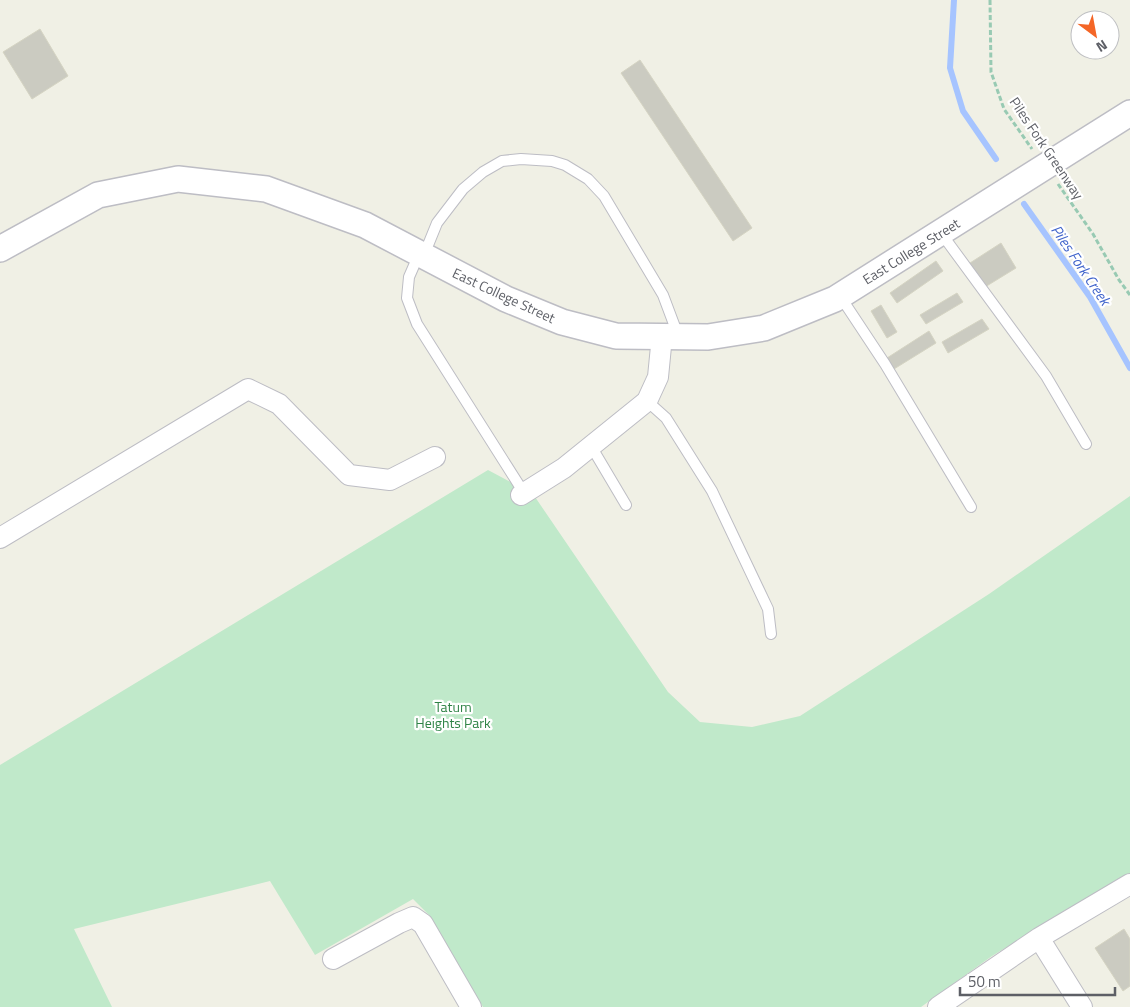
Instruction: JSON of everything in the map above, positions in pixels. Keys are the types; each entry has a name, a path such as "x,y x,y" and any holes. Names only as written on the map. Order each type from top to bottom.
{"street":[{"name":"East College Street","path":"0,250 98,195 178,179 266,189 365,225 506,299 562,322 616,336 708,337 764,328 840,296 1130,113"},
{"path":"523,494 564,468 647,401 658,376 670,336"},
{"path":"0,538 248,389 279,404 349,476 390,480 435,457"},
{"path":"938,1007 1039,938 1130,884"},
{"path":"333,959 413,917 423,924 471,1007"},
{"path":"1039,938 1082,1007"}],"lane":[{"path":"523,494 417,324 408,298 409,277 437,223 463,189 483,172 502,161 521,159 552,161 565,164 588,178 604,196 663,295 670,336"},
{"path":"941,233 1046,376 1086,444"},
{"path":"840,296 884,364 970,507"},
{"path":"647,401 666,418 712,491 768,609 771,634"},
{"path":"591,446 626,505"}],"path":[{"name":"Piles Fork Greenway","path":"990,0 991,72 1004,109 1093,234 1119,280 1130,294"}],"green space":[{"name":"Tatum Heights Park","path":"488,470 533,494 668,692 700,722 752,727 800,716 989,594 1130,496 1130,873 992,956 921,1007 483,1007 430,916 413,899 315,955 270,881 74,929 112,1007 0,1007 0,765"}],"building":[{"path":"40,29 68,76 32,99 3,52"},
{"path":"640,60 752,228 733,241 621,73"},
{"path":"1001,243 1016,268 985,287 970,263"},
{"path":"936,261 943,271 897,303 890,293"},
{"path":"957,293 963,302 926,324 920,315"},
{"path":"881,305 897,332 887,338 871,311"},
{"path":"982,319 989,329 948,353 942,342"},
{"path":"929,331 936,343 894,369 887,358"},
{"path":"1124,929 1130,939 1130,986 1123,991 1095,948"}],"waterway":[{"name":"Piles Fork Creek","path":"954,0 950,68 963,111 996,159"},
{"name":"Piles Fork Creek","path":"1024,204 1090,297 1130,368"}]}
